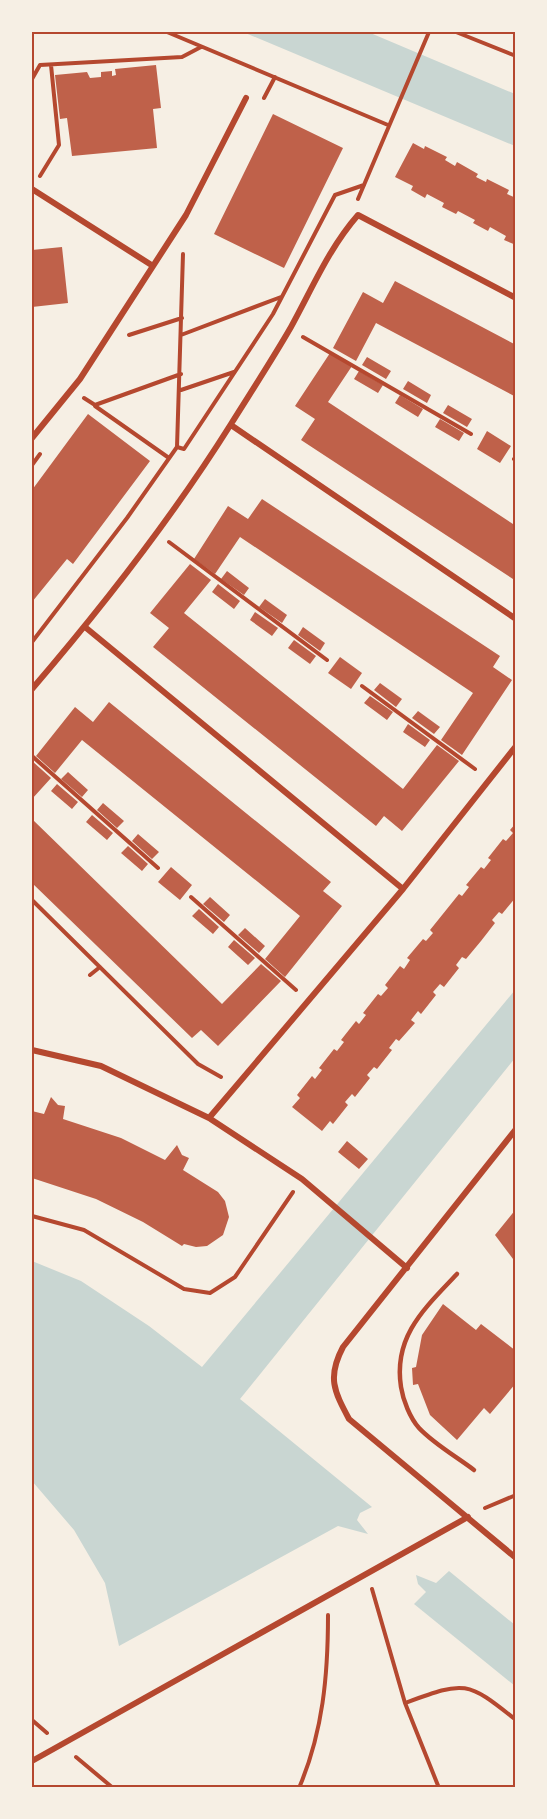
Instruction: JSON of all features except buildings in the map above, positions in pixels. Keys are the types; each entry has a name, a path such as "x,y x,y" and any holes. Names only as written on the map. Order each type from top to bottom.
{"street":[{"path":"32,438 80,379 186,215 246,98"},
{"path":"32,189 153,266"},
{"path":"32,689 85,627 158,534 231,425 290,329 339,238 358,215 516,298"},
{"path":"231,425 516,619"},
{"path":"85,627 403,889"},
{"path":"209,1118 403,889 516,746"},
{"path":"32,1050 100,1066 209,1118 302,1179 406,1268"},
{"path":"516,1129 343,1347 333,1374 334,1386 349,1419 516,1558"},
{"path":"32,1761 468,1517"}],"lane":[{"path":"457,1274 424,1308 404,1341 399,1372 403,1398 419,1428 474,1470"}],"path":[{"path":"167,32 388,125"},
{"path":"358,215 355,206 429,32"},
{"path":"456,32 516,56"},
{"path":"32,80 40,65 182,57 202,46"},
{"path":"32,189 59,145 51,65"},
{"path":"177,447 184,449 235,371 281,297 335,195 364,185"},
{"path":"32,642 127,518 177,447 181,390 183,244"},
{"path":"182,335 281,297"},
{"path":"126,336 182,318"},
{"path":"290,329 471,434"},
{"path":"181,390 235,371"},
{"path":"94,405 181,374"},
{"path":"84,398 169,458"},
{"path":"158,534 327,660"},
{"path":"362,686 491,780"},
{"path":"32,756 158,868"},
{"path":"191,897 308,1001"},
{"path":"32,900 198,1064 236,1086"},
{"path":"90,975 100,967"},
{"path":"32,1216 84,1230 184,1289 210,1293 236,1277 302,1179"},
{"path":"468,1517 516,1495"},
{"path":"368,1574 405,1703 439,1788"},
{"path":"299,1788 307,1771 328,1672 327,1596"},
{"path":"405,1703 456,1687 480,1692 516,1720"},
{"path":"60,1744 113,1788"}],"shaded area":[{"path":"243,32 368,32 515,94 515,146"},
{"path":"515,990 515,1058 240,1399 372,1507 360,1513 357,1520 368,1534 338,1526 119,1646 105,1583 74,1530 32,1481 32,1261 81,1281 149,1326 202,1367"},
{"path":"449,1571 515,1625 515,1686 414,1604 426,1592 418,1584 416,1575 436,1583"}]}
